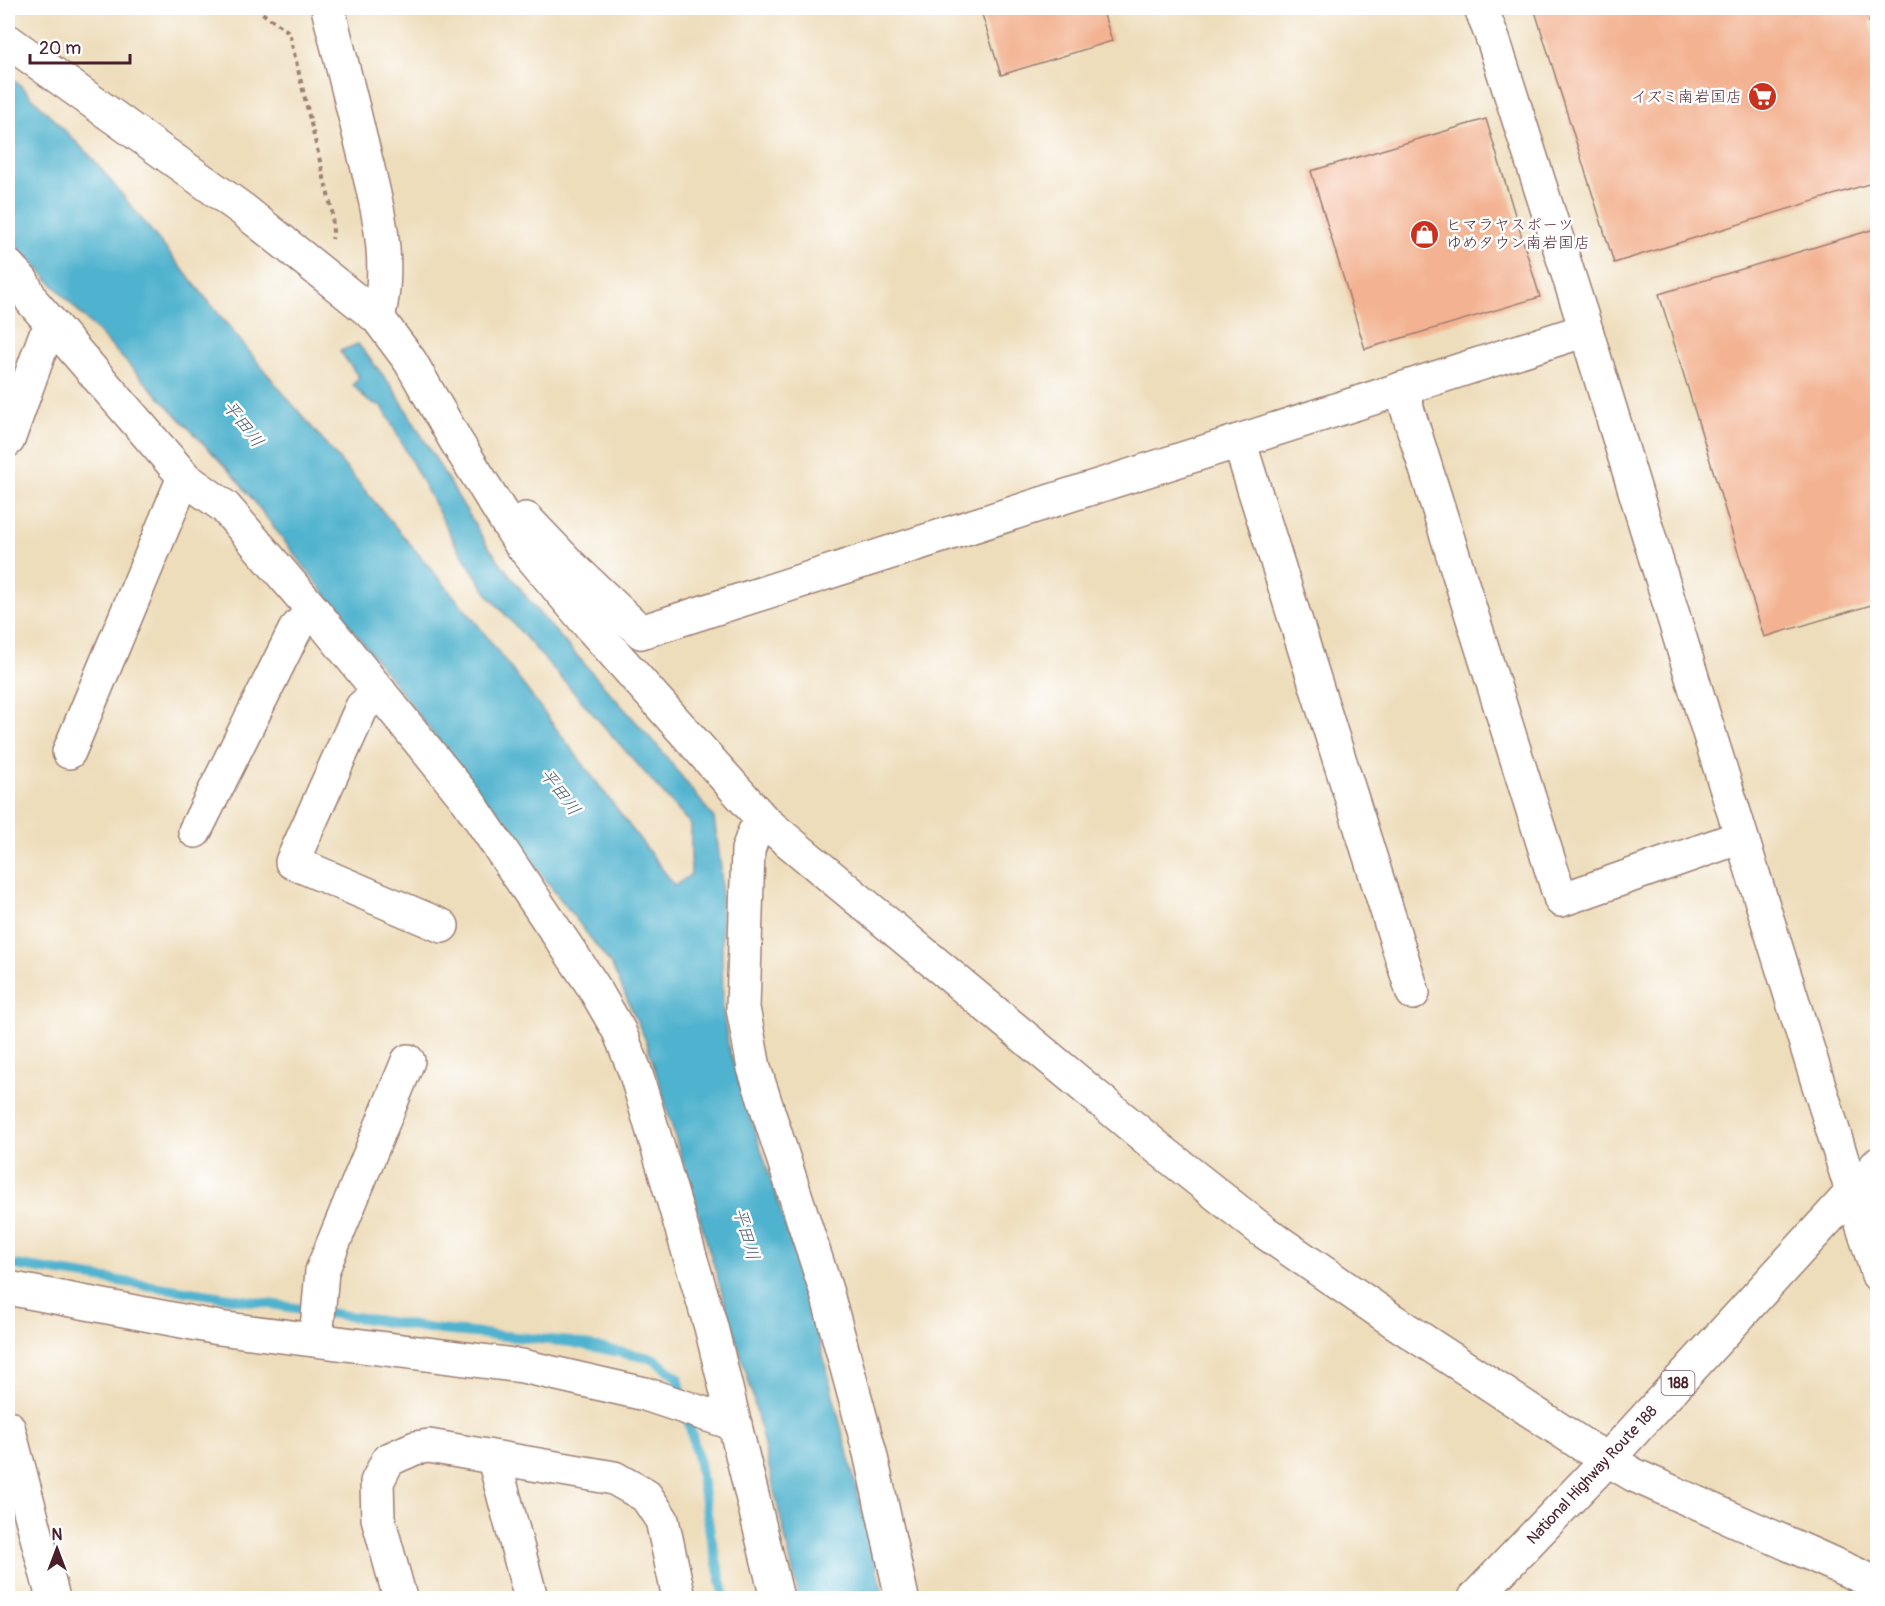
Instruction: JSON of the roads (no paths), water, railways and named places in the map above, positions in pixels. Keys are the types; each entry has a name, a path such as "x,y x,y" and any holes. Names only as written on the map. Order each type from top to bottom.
{"main road":[{"path":"328,8 377,203 385,266 383,298 378,318"},
{"path":"1481,8 1494,42 1586,330 1878,1275"},
{"path":"8,41 242,209 378,318 410,361 456,441 520,543 590,626 764,821 1158,1148 1263,1231 1395,1322 1583,1445 1634,1474 1878,1584"},
{"path":"8,266 22,281 32,301 186,479 225,507 312,609 468,801 593,986 619,1030 635,1071 711,1327 777,1599"},
{"path":"8,440 44,339 53,326"},
{"path":"506,520 524,517 570,565 641,632 1586,330"},
{"path":"1401,389 1561,900 1741,837"},
{"path":"1239,441 1413,993"},
{"path":"69,752 179,489 186,479"},
{"path":"195,831 295,630 312,609"},
{"path":"380,693 362,706 292,862 442,926"},
{"path":"764,821 754,833 748,850 743,1008 753,1068 826,1290 870,1453 902,1599"},
{"path":"317,1332 322,1271 408,1061"},
{"name":"National Highway Route 188","path":"1475,1599 1608,1459 1878,1164"},
{"path":"8,1288 219,1328 317,1332 522,1366 645,1394 735,1424"},
{"path":"8,1427 53,1599"},
{"path":"400,1599 378,1518 377,1482 388,1460 415,1448 429,1446 614,1478 646,1496 662,1521 679,1599"},
{"path":"494,1459 531,1599"}],"water":[{"name":"平田川","path":"8,73 93,159 273,381 478,625 675,886 691,874 691,825 489,596 455,543 382,406 368,401 353,385 359,377 340,351 358,344 393,388 487,545 538,612 661,750 714,818 721,867 723,1012 729,1049 808,1296 884,1598 799,1598 751,1389 647,1043 612,966 236,478 8,237"}],"waterway":[{"path":"8,1264 440,1330 571,1342 654,1359 678,1378 699,1464 710,1533 725,1598"}],"place":[{"name":"イズミ南岩国店","path":"1763,97"},
{"name":"ヒマラヤスポーツ ゆめタウン南岩国店","path":"1425,234"}]}
